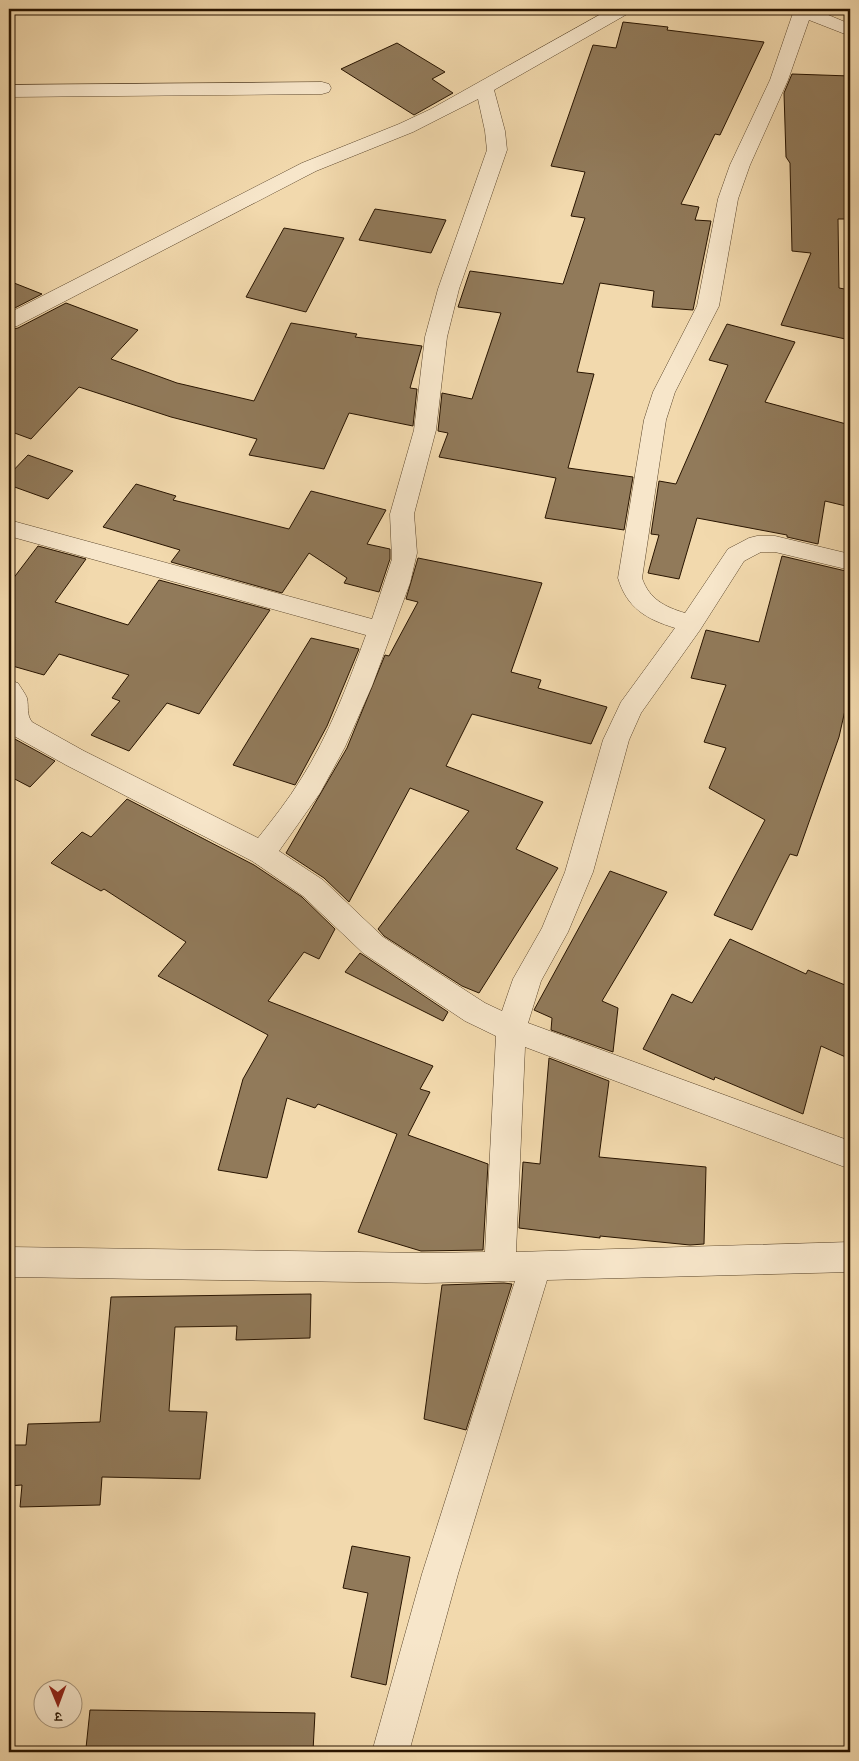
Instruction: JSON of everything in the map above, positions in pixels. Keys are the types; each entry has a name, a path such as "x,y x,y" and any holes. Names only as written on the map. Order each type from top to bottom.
{"street":[{"path":"9,321 308,167 349,149 419,123 623,9"},
{"path":"691,624 658,614 647,607 637,597 630,578 655,420 664,392 708,306 718,244 728,199 740,165 779,80 801,10 850,31"},
{"path":"262,853 293,814 332,747 380,630 404,560 406,544 401,530 402,515 421,453 429,407 430,374 436,337 457,262 497,150 495,131 484,87"},
{"path":"9,91 322,88"},
{"path":"9,528 380,630"},
{"path":"500,1267 511,1029 527,979 554,932 580,872 616,740 630,709 691,624 736,555 757,544 774,544 850,562"},
{"path":"9,690 14,698 15,719 23,729 74,758 262,853 313,888 373,946 475,1012 511,1029 850,1155"},
{"path":"9,1262 500,1267 850,1257"},
{"path":"390,1752 440,1574 536,1266"}],"building":[{"path":"623,22 668,27 667,30 764,42 720,135 715,134 681,204 699,207 695,220 711,221 693,310 652,307 654,291 600,283 577,372 594,374 568,468 633,477 624,530 545,518 556,478 439,457 448,433 438,431 442,393 472,399 501,313 458,307 470,271 563,284 585,218 571,216 585,172 551,166 593,45 616,48"},
{"path":"397,43 445,72 432,79 453,93 414,115 341,69"},
{"path":"792,74 850,76 850,219 838,219 839,288 850,290 850,340 781,325 811,253 792,251 790,163 786,157 784,93"},
{"path":"375,209 446,220 431,253 359,240"},
{"path":"284,228 344,238 306,312 246,297"},
{"path":"9,281 42,294 9,311"},
{"path":"66,303 138,330 111,359 177,383 254,401 291,323 357,334 355,337 422,346 410,388 417,389 413,426 349,413 324,469 249,455 257,439 171,417 79,387 31,439 9,431 9,330 18,328"},
{"path":"727,324 795,342 765,402 850,425 850,507 825,501 818,544 787,537 787,535 697,518 679,579 648,573 659,535 651,534 659,481 676,484 728,365 709,360"},
{"path":"28,455 73,471 48,499 9,485 9,475"},
{"path":"136,484 176,496 173,500 289,529 311,491 386,510 367,544 390,549 390,559 379,592 344,583 347,578 309,553 282,593 171,562 180,550 103,527"},
{"path":"38,546 86,559 55,602 128,625 159,580 270,610 199,714 167,703 129,751 91,735 120,701 112,698 129,675 59,654 44,675 9,665 9,584"},
{"path":"782,556 850,572 850,688 839,737 797,856 790,854 752,930 714,915 765,820 709,788 726,748 704,742 726,685 691,678 706,630 759,642"},
{"path":"418,558 542,583 511,672 541,680 538,688 607,707 591,744 472,714 446,766 543,802 516,849 558,868 479,993 462,986 384,936 378,929 469,811 410,788 349,902 324,878 286,853 347,748 385,655 389,656 418,602 406,599"},
{"path":"311,638 359,649 327,726 295,785 233,765"},
{"path":"9,732 13,738 55,761 30,787 9,776"},
{"path":"127,799 254,865 302,897 335,929 319,959 304,952 268,1001 433,1066 420,1089 430,1092 408,1135 488,1164 483,1250 421,1251 358,1232 397,1134 318,1104 315,1108 287,1098 267,1178 218,1170 243,1079 268,1035 158,976 186,942 104,889 101,891 51,863 82,832 91,837"},
{"path":"610,871 667,892 602,1001 618,1008 613,1052 551,1030 552,1018 534,1010"},
{"path":"730,939 806,974 808,970 850,987 850,1059 821,1046 803,1114 715,1077 714,1080 643,1049 672,994 692,1003"},
{"path":"360,953 448,1012 443,1021 345,972"},
{"path":"549,1058 609,1081 599,1157 706,1167 704,1244 690,1245 600,1236 600,1238 519,1228 523,1162 540,1164"},
{"path":"512,1284 466,1430 424,1419 442,1285"},
{"path":"311,1294 310,1338 236,1340 237,1326 175,1327 169,1411 207,1412 200,1479 102,1477 100,1505 20,1507 22,1485 9,1486 9,1445 26,1445 28,1424 100,1422 111,1297"},
{"path":"352,1546 410,1557 386,1685 351,1677 368,1593 343,1588"},
{"path":"90,1710 315,1713 313,1751 86,1748"}]}
